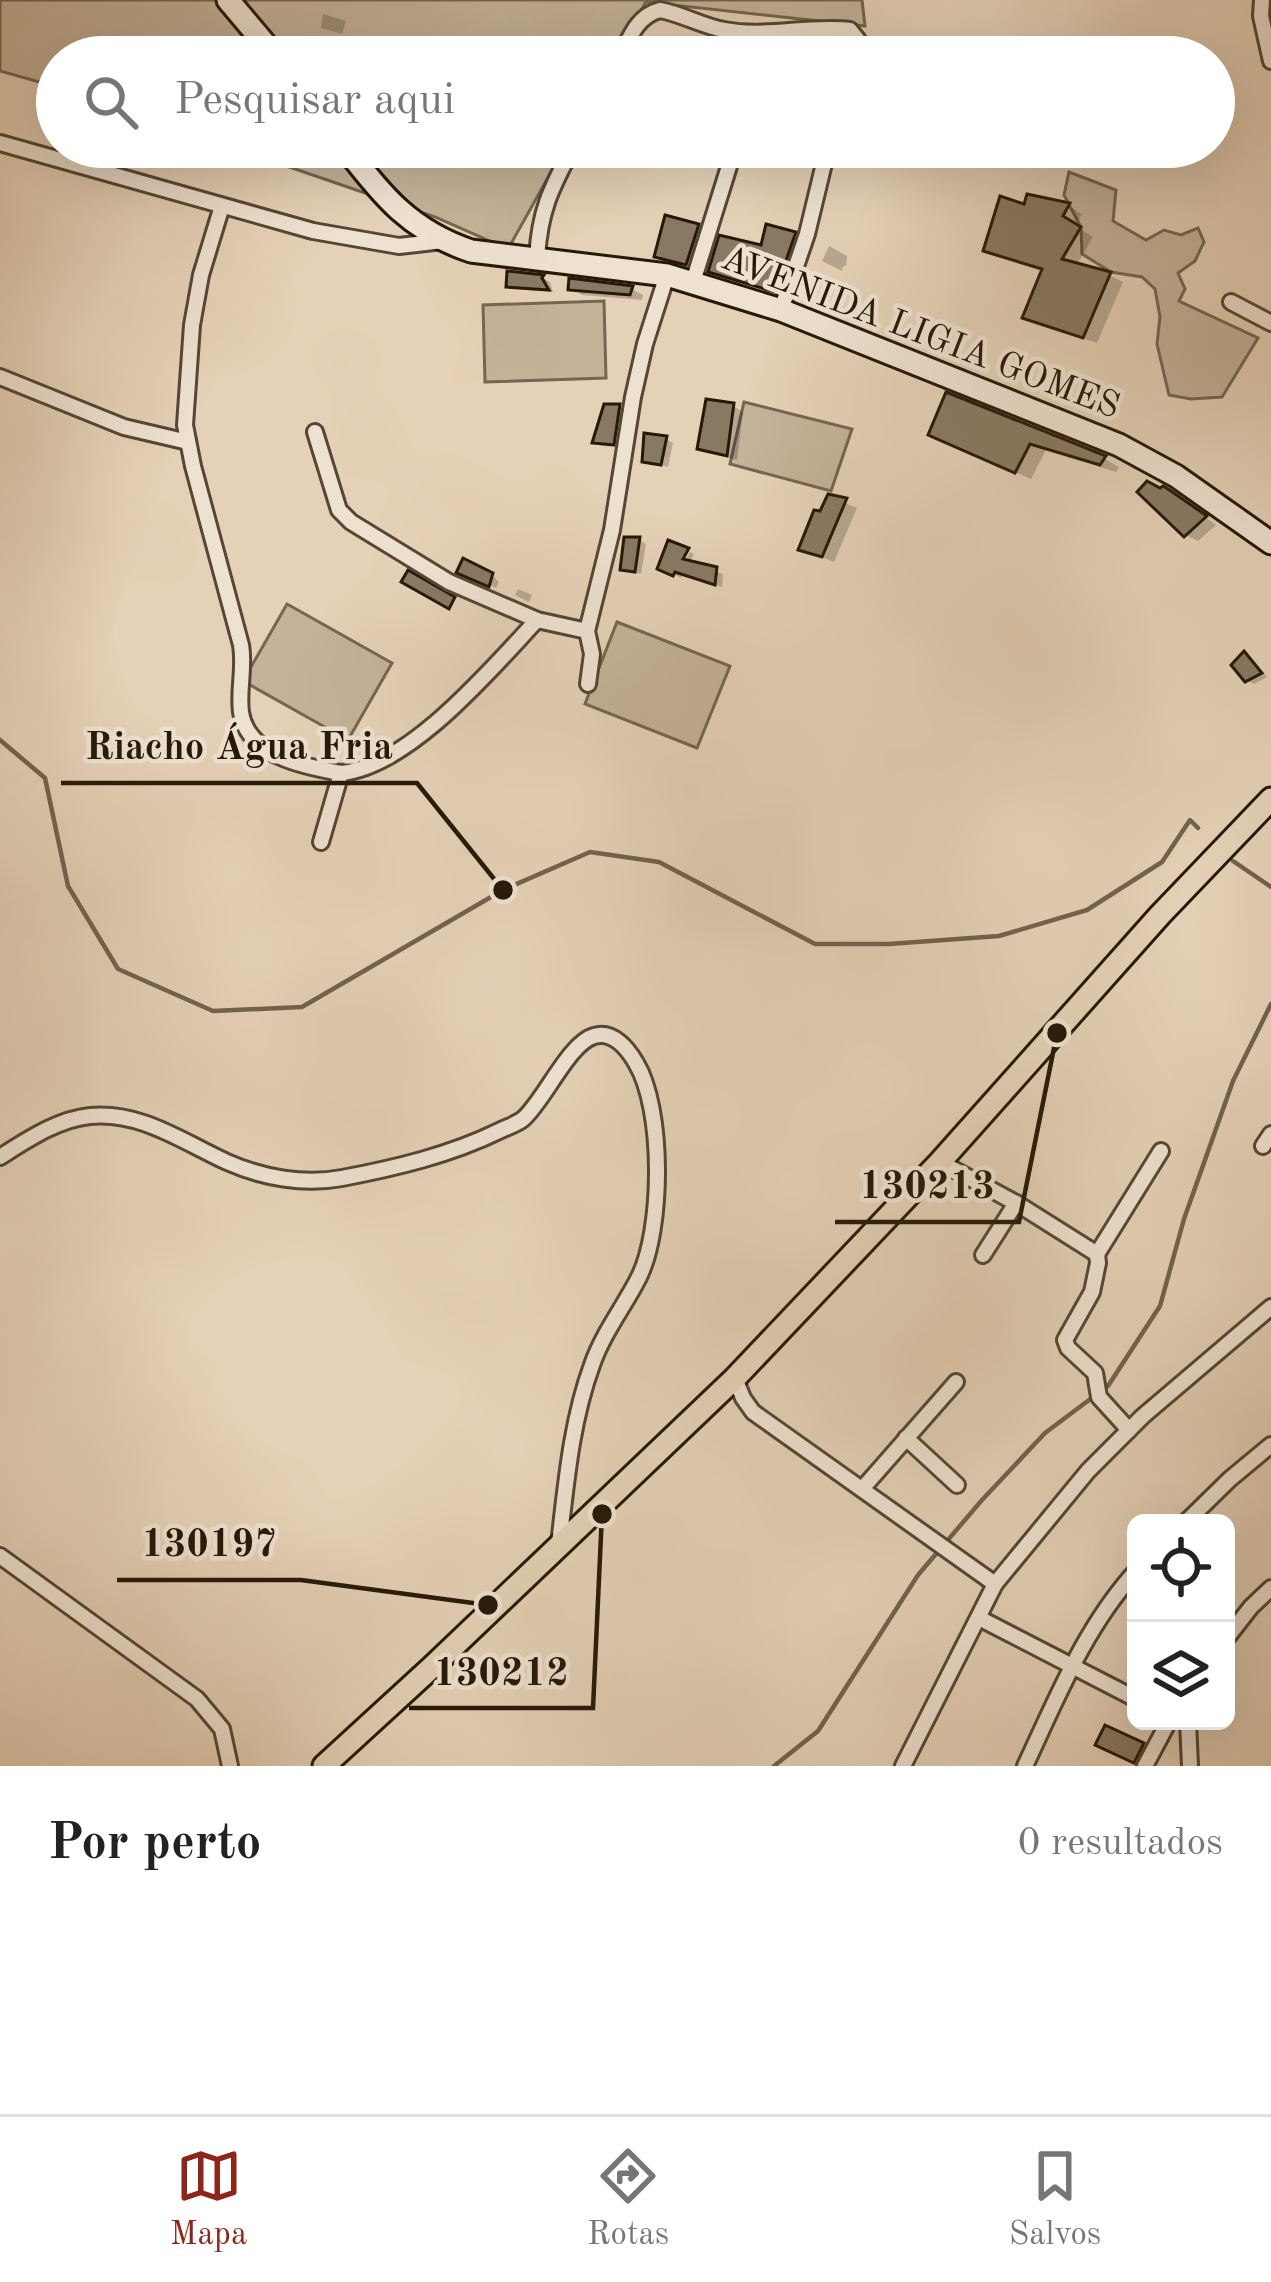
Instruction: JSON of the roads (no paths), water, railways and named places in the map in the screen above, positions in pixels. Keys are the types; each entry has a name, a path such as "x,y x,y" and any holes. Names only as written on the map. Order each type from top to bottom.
{"main road":[{"path":"324,1766 735,1378 1271,800"}],"street":[{"path":"228,0 258,36"},
{"path":"1262,0 1271,61"},
{"path":"631,36 640,20 660,10 724,30 773,34 836,28 850,30 855,36"},
{"path":"0,142 36,152"},
{"path":"90,168 314,231 399,246 442,241"},
{"name":"AVENIDA LIGIA GOMES","path":"361,168 408,219 442,241 471,251 667,274 781,310 1119,445 1175,476 1271,543"},
{"path":"537,260 538,225 563,168"},
{"path":"693,282 728,168"},
{"path":"781,310 823,168"},
{"path":"222,206 201,274 192,325 185,424 241,645 241,710 253,739 303,766 358,771 416,738 537,620"},
{"path":"588,684 592,654 587,631 612,530 633,397 667,274"},
{"path":"1231,302 1271,323"},
{"path":"0,377 124,427 188,442"},
{"path":"315,432 339,510 352,522 449,582 537,620 587,631"},
{"path":"321,842 341,773"},
{"path":"0,1157 62,1123 104,1116 148,1124 272,1178 322,1182 382,1171 480,1141 523,1119 584,1042 602,1035 615,1039 627,1048 647,1085 654,1132 654,1220 640,1275 592,1365 570,1455 559,1544"},
{"path":"1129,1430 1098,1394 1093,1370 1065,1340 1092,1292 1097,1254 1161,1151"},
{"path":"940,1162 1097,1254"},
{"path":"983,1255 1016,1203"},
{"path":"903,1766 995,1584 1088,1471 1271,1307"},
{"path":"735,1378 753,1412 995,1584"},
{"path":"862,1490 956,1382"},
{"path":"907,1438 957,1485"},
{"path":"1194,1514 1271,1445"},
{"path":"0,1556 197,1699 222,1729 230,1766"},
{"path":"1025,1766 1072,1665 1109,1602 1127,1581"},
{"path":"1235,1627 1271,1588"},
{"path":"979,1618 1127,1694"},
{"path":"1145,1766 1164,1730"},
{"path":"1188,1730 1190,1766"}],"waterway":[{"path":"0,740 45,778 68,886 118,969 213,1011 302,1007 503,890 590,852 659,862 815,944 889,944 999,936 1087,910 1162,862 1190,820 1198,828"},
{"path":"1233,861 1271,887"},
{"path":"1102,1390 1160,1306 1184,1219 1233,1081 1271,1004"},
{"path":"774,1766 818,1731 918,1575 982,1500 1045,1433 1093,1397"}],"place":[{"name":"Riacho Água Fria","path":"503,890"},
{"name":"130213","path":"1057,1033"},
{"name":"130212","path":"602,1514"},
{"name":"130197","path":"488,1605"}]}
